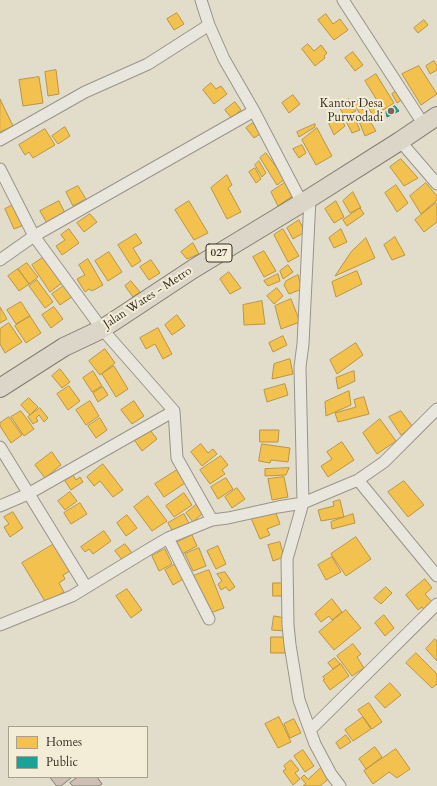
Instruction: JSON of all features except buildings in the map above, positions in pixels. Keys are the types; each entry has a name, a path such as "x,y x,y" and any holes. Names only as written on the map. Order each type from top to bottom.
{"main road":[{"name":"Jalan Wates - Metro","path":"0,388 64,347 102,329 193,269 306,201 430,121"}],"street":[{"path":"201,0 209,25 224,58 306,201 303,344 300,367 303,503 287,559 288,626 299,700 315,744 331,774 340,786"},
{"path":"343,0 430,121"},
{"path":"0,140 85,92 148,64 209,25"},
{"path":"0,260 34,236 254,111"},
{"path":"400,141 437,184"},
{"path":"0,169 34,236 102,329 174,411 177,458 212,520"},
{"path":"0,625 72,596 168,538 212,520 303,503 358,480 384,462 437,409"},
{"path":"0,506 28,494 174,411"},
{"path":"0,447 86,587"},
{"path":"358,480 437,576"},
{"path":"168,538 209,618"},
{"path":"310,730 437,604"}],"place":[{"name":"Kantor Desa Purwodadi","path":"391,111"}]}
